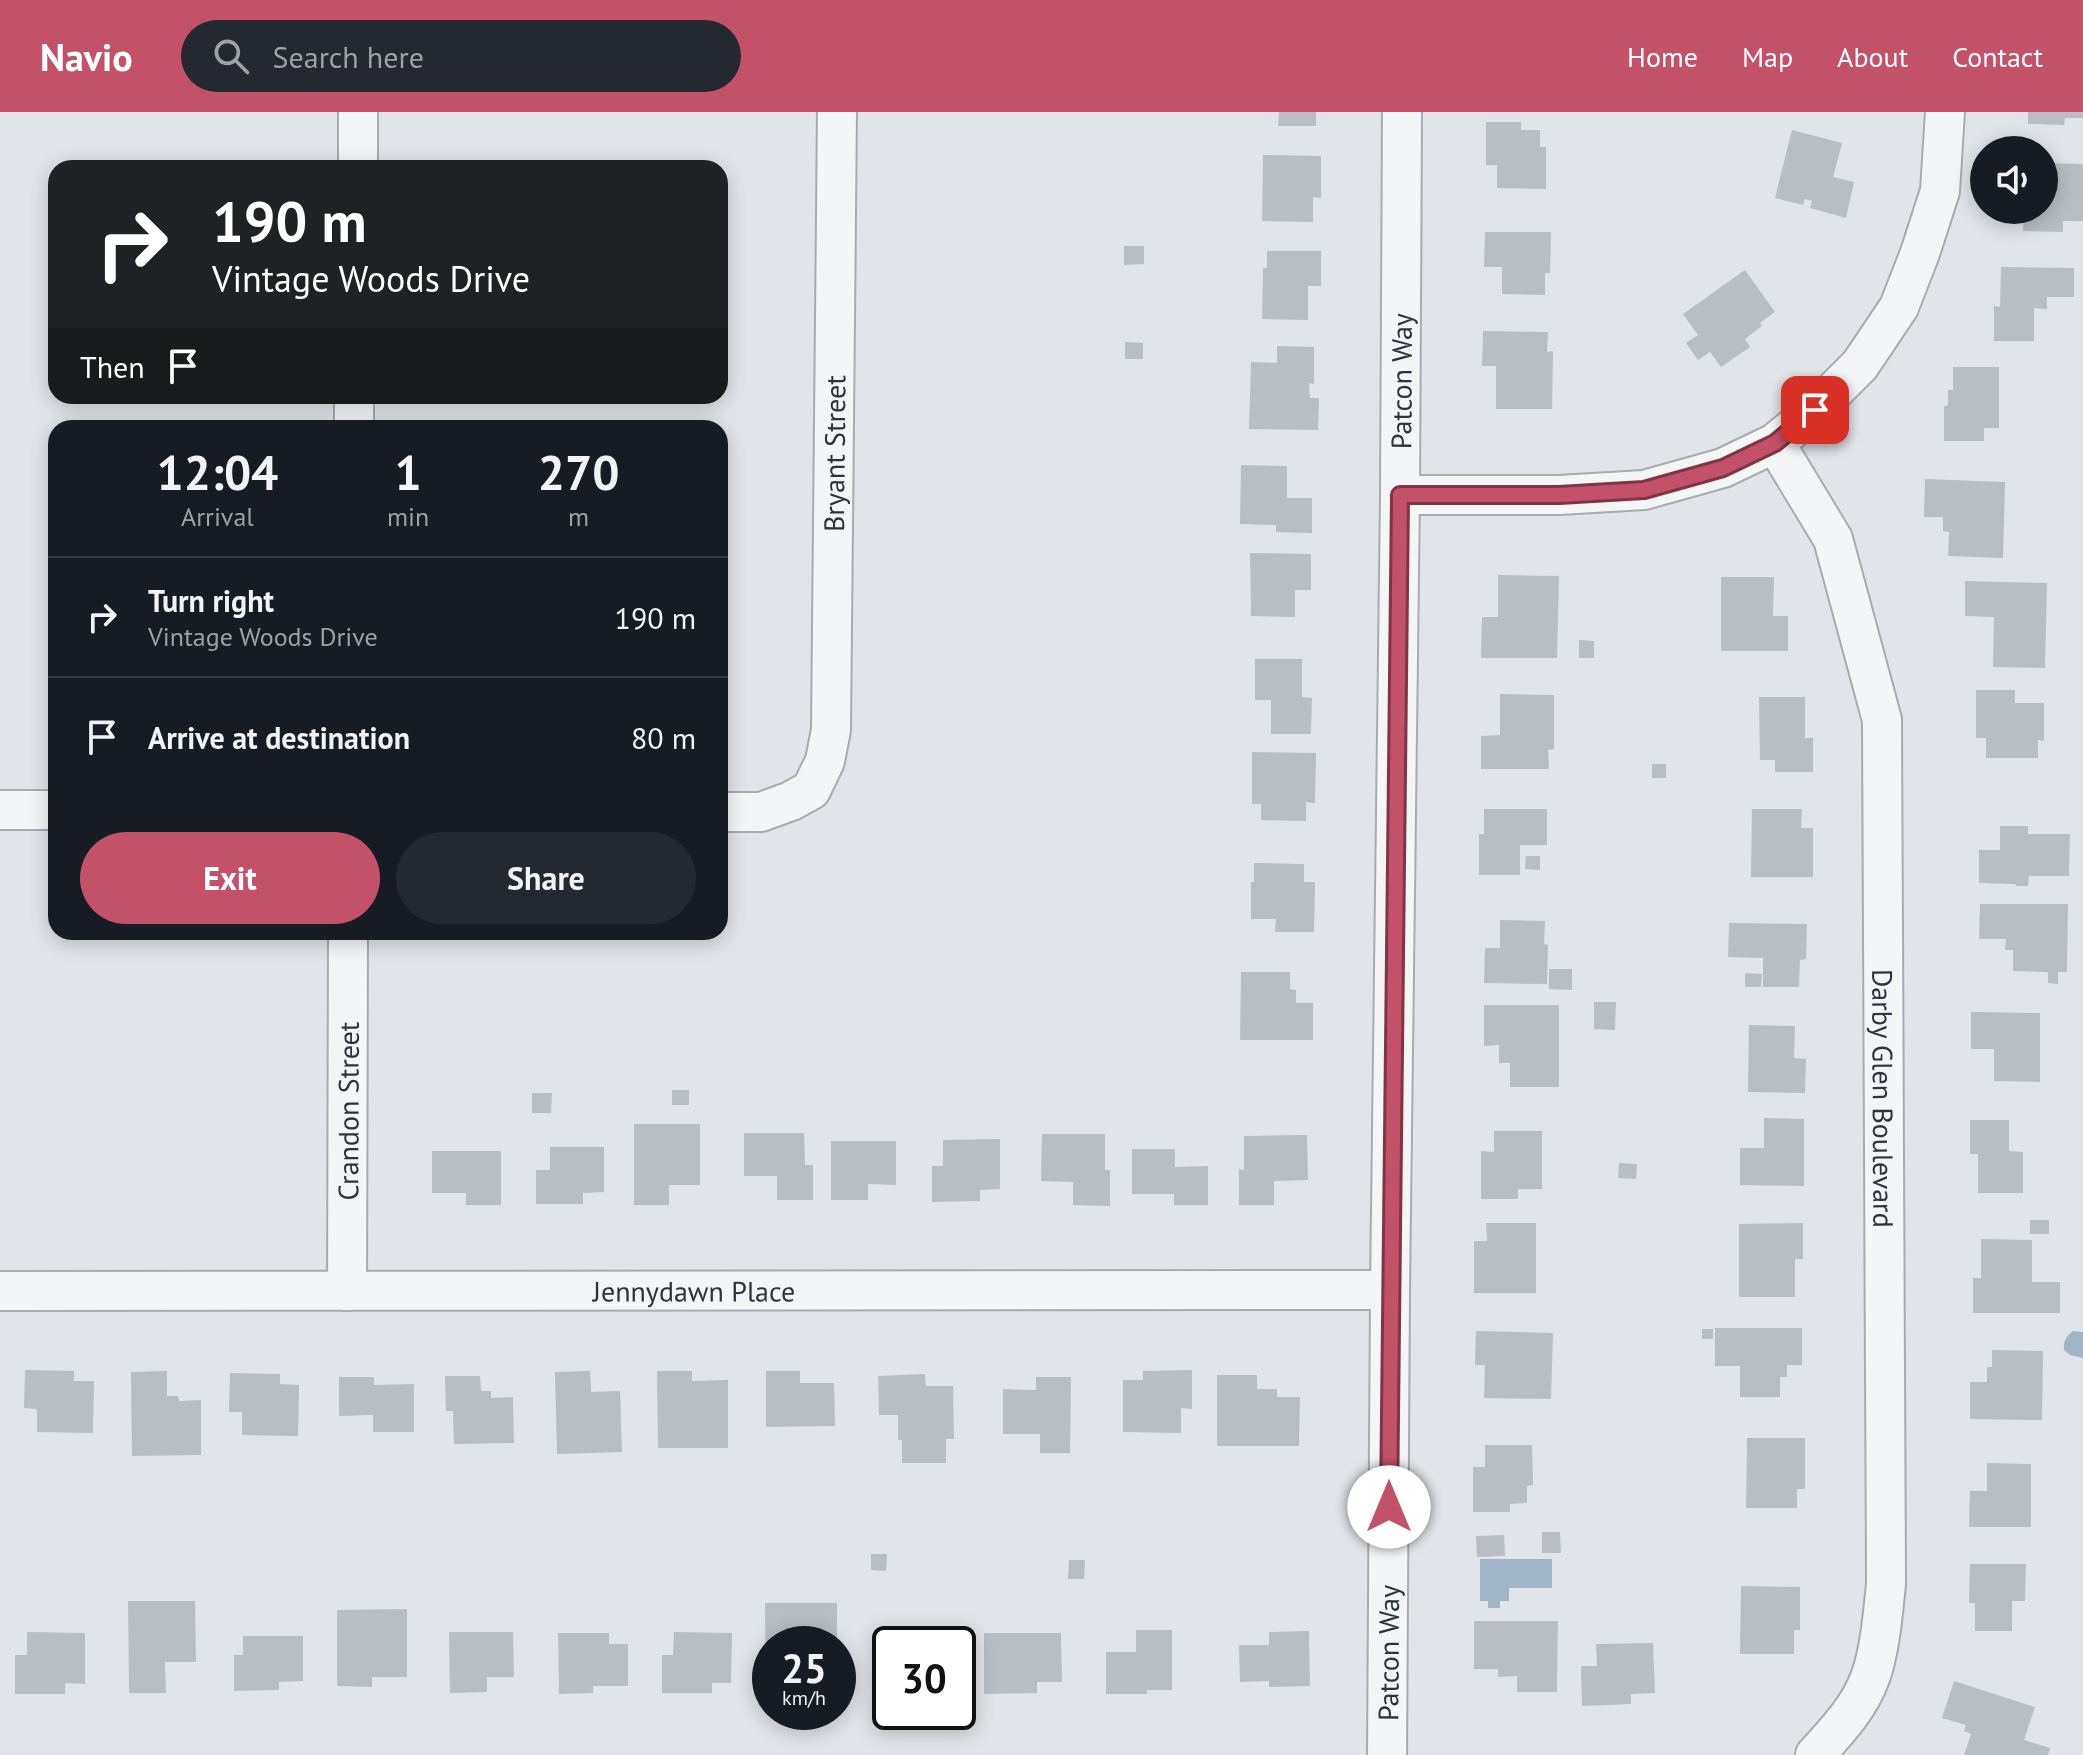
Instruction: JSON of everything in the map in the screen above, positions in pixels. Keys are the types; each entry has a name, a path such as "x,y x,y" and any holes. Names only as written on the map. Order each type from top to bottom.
{"street":[{"path":"358,112 358,160"},
{"name":"Bryant Street","path":"728,812 761,812 811,790 825,761 831,730 837,112"},
{"name":"Patcon Way","path":"1387,1755 1402,112"},
{"path":"1400,495 1559,495 1644,490 1723,468 1775,443 1815,410 1860,365 1899,307 1940,191 1945,112"},
{"name":"Darby Glen Boulevard","path":"1775,443 1833,539 1882,720 1886,1584 1881,1630 1870,1678 1847,1719 1815,1755"},
{"path":"0,810 48,810"},
{"name":"Crandon Street","path":"347,1291 348,940"},
{"name":"Jennydawn Place","path":"0,1291 1390,1290"}],"water":[{"path":"2073,1331 2083,1332 2083,1358 2064,1350 2066,1339"},
{"path":"1480,1559 1552,1559 1552,1588 1509,1588 1509,1601 1500,1601 1500,1608 1488,1608 1488,1601 1480,1601"}],"building":[{"path":"1279,112 1316,112 1316,126 1278,126"},
{"path":"2028,112 2083,112 2083,118 2065,118 2064,125 2028,124"},
{"path":"1486,122 1521,122 1521,130 1540,130 1540,147 1546,147 1546,189 1497,188 1497,165 1486,165"},
{"path":"1792,130 1842,143 1833,177 1854,182 1846,218 1810,208 1812,201 1805,199 1803,205 1775,198"},
{"path":"1263,155 1321,156 1321,198 1313,197 1313,222 1262,221"},
{"path":"2058,163 2083,164 2083,221 2063,221 2063,232 2023,231 2023,224 2058,224"},
{"path":"1485,232 1551,232 1550,273 1545,273 1545,295 1502,294 1502,267 1484,267"},
{"path":"1124,246 1144,246 1144,264 1124,265"},
{"path":"1267,251 1321,251 1321,286 1308,286 1308,320 1262,319 1263,268 1267,268"},
{"path":"2001,267 2074,268 2074,297 2047,297 2047,309 2034,308 2034,341 1994,341 1994,306 2000,307"},
{"path":"1745,270 1775,312 1745,339 1750,347 1721,367 1710,352 1698,360 1686,343 1698,335 1683,314"},
{"path":"1483,331 1548,332 1547,352 1553,351 1552,409 1496,409 1496,366 1482,366"},
{"path":"1125,342 1143,343 1143,359 1125,359"},
{"path":"1277,346 1314,347 1314,384 1309,383 1310,398 1319,398 1318,430 1249,429 1251,362 1277,363"},
{"path":"1953,367 1999,367 1999,428 1984,428 1984,441 1944,441 1944,407 1948,405 1948,390 1953,390"},
{"path":"1241,465 1287,466 1287,498 1312,498 1312,533 1276,532 1276,525 1240,524"},
{"path":"1925,479 2005,482 2003,558 1948,556 1949,532 1943,531 1943,517 1924,517"},
{"path":"1250,553 1311,554 1311,590 1295,590 1295,617 1251,616"},
{"path":"1498,575 1559,576 1557,658 1481,658 1482,617 1498,617"},
{"path":"1721,577 1774,577 1773,616 1788,616 1788,651 1721,651"},
{"path":"1965,581 2047,583 2045,668 1993,667 1994,617 1965,616"},
{"path":"1579,640 1594,641 1594,658 1579,658"},
{"path":"1255,659 1302,659 1302,697 1312,698 1311,734 1271,734 1271,700 1255,700"},
{"path":"1976,690 2015,690 2015,703 2044,703 2044,741 2038,740 2038,758 1986,758 1986,738 1976,738"},
{"path":"1500,694 1554,695 1554,749 1548,750 1549,769 1481,769 1481,736 1500,735"},
{"path":"1759,697 1805,697 1805,738 1813,738 1813,772 1775,772 1775,760 1760,760"},
{"path":"1252,752 1316,753 1315,803 1306,802 1306,821 1261,820 1261,804 1252,804"},
{"path":"1652,764 1666,764 1666,778 1652,778"},
{"path":"1484,809 1547,809 1547,845 1520,845 1520,875 1479,875 1479,834 1484,834"},
{"path":"1752,809 1802,809 1801,828 1813,828 1813,877 1751,877"},
{"path":"2000,826 2028,826 2028,834 2070,834 2069,876 2029,876 2028,886 1979,883 1979,850 2000,850"},
{"path":"1526,856 1540,856 1540,870 1525,869"},
{"path":"1254,863 1304,864 1304,882 1315,882 1314,932 1275,932 1276,919 1251,919"},
{"path":"1980,904 2068,904 2067,972 2058,972 2058,984 2048,983 2048,972 2013,971 2013,950 2005,950 2006,939 1979,939"},
{"path":"1500,920 1545,921 1547,984 1484,983 1485,948 1500,948"},
{"path":"1729,923 1807,924 1806,959 1800,960 1799,987 1763,987 1763,958 1728,957"},
{"path":"1549,969 1572,969 1572,990 1549,989"},
{"path":"1241,972 1290,972 1290,989 1296,990 1296,1003 1313,1003 1313,1040 1240,1040"},
{"path":"1745,973 1762,974 1761,987 1745,987"},
{"path":"1594,1002 1616,1002 1615,1030 1594,1029"},
{"path":"1484,1005 1559,1005 1559,1087 1510,1087 1510,1063 1499,1063 1499,1045 1484,1046"},
{"path":"1971,1012 2040,1013 2040,1082 1994,1081 1994,1049 1971,1049"},
{"path":"1749,1025 1795,1026 1794,1058 1806,1059 1805,1093 1748,1092"},
{"path":"672,1090 689,1090 689,1105 672,1105"},
{"path":"532,1093 552,1093 551,1113 532,1113"},
{"path":"1764,1118 1804,1119 1804,1186 1740,1185 1740,1148 1764,1148"},
{"path":"1970,1120 2009,1120 2009,1151 2023,1152 2023,1193 1978,1193 1978,1154 1970,1154"},
{"path":"634,1124 700,1124 700,1185 669,1185 669,1205 634,1205"},
{"path":"1494,1131 1542,1131 1542,1189 1518,1189 1518,1199 1481,1199 1481,1151 1494,1152"},
{"path":"744,1133 804,1133 805,1165 813,1165 813,1200 777,1200 777,1176 744,1176"},
{"path":"1042,1134 1105,1134 1105,1170 1110,1170 1110,1206 1073,1205 1073,1182 1041,1181"},
{"path":"1307,1135 1308,1180 1274,1181 1274,1205 1239,1205 1239,1169 1244,1170 1244,1136"},
{"path":"1000,1139 1000,1189 980,1190 980,1201 932,1202 932,1166 943,1166 943,1140"},
{"path":"831,1141 896,1141 896,1185 868,1184 868,1200 831,1200"},
{"path":"550,1147 604,1147 604,1192 583,1193 583,1204 536,1204 536,1170 550,1170"},
{"path":"1132,1149 1175,1149 1175,1167 1208,1166 1208,1205 1174,1205 1174,1194 1132,1194"},
{"path":"432,1151 501,1151 501,1205 466,1205 466,1193 432,1193"},
{"path":"1619,1163 1637,1164 1636,1179 1618,1178"},
{"path":"2030,1220 2049,1220 2049,1234 2030,1234"},
{"path":"1486,1223 1536,1223 1536,1293 1474,1293 1474,1241 1487,1241"},
{"path":"1803,1223 1803,1259 1795,1259 1795,1297 1739,1297 1739,1224"},
{"path":"1981,1239 2032,1240 2032,1282 2060,1282 2060,1313 1973,1313 1973,1278 1981,1278"},
{"path":"1715,1328 1802,1328 1802,1365 1787,1365 1787,1377 1780,1377 1780,1397 1740,1397 1740,1366 1715,1366"},
{"path":"1702,1329 1713,1329 1713,1339 1702,1339"},
{"path":"1476,1331 1553,1333 1551,1399 1484,1398 1485,1365 1475,1365"},
{"path":"1992,1350 2043,1351 2042,1420 1970,1419 1970,1382 1987,1382 1987,1367 1992,1367"},
{"path":"25,1370 74,1371 74,1381 94,1381 93,1433 37,1432 37,1409 24,1408"},
{"path":"1192,1370 1192,1409 1181,1408 1181,1433 1123,1432 1123,1380 1143,1380 1143,1371"},
{"path":"167,1371 167,1396 178,1396 179,1401 201,1400 201,1455 132,1456 131,1372"},
{"path":"590,1371 591,1392 620,1391 622,1452 557,1454 555,1372"},
{"path":"657,1371 692,1371 692,1381 728,1380 728,1448 658,1448"},
{"path":"766,1371 800,1371 800,1383 834,1383 835,1426 766,1427"},
{"path":"230,1373 280,1374 280,1384 299,1385 298,1436 242,1435 242,1412 229,1412"},
{"path":"925,1374 926,1386 953,1386 954,1439 946,1439 946,1463 902,1463 898,1415 879,1415 878,1376"},
{"path":"1217,1375 1257,1375 1257,1389 1277,1389 1277,1397 1300,1397 1299,1446 1217,1446"},
{"path":"445,1376 480,1376 481,1391 491,1391 491,1398 513,1397 514,1443 454,1444 453,1411 446,1411"},
{"path":"339,1377 374,1377 374,1385 414,1384 414,1432 373,1432 373,1415 339,1416"},
{"path":"1036,1377 1071,1377 1070,1453 1040,1453 1040,1434 1003,1434 1003,1389 1036,1390"},
{"path":"1747,1438 1805,1438 1805,1489 1797,1489 1797,1508 1746,1508"},
{"path":"1485,1445 1532,1445 1533,1485 1527,1486 1527,1503 1510,1504 1510,1512 1473,1512 1473,1467 1485,1467"},
{"path":"1987,1463 2031,1464 2031,1527 1969,1527 1970,1491 1987,1491"},
{"path":"1542,1532 1560,1532 1561,1553 1542,1553"},
{"path":"1504,1535 1505,1556 1477,1557 1476,1536"},
{"path":"871,1554 887,1554 886,1571 871,1570"},
{"path":"1069,1560 1085,1560 1084,1579 1068,1579"},
{"path":"1970,1564 2026,1564 2025,1601 2012,1601 2012,1631 1975,1631 1975,1603 1969,1603"},
{"path":"1741,1586 1800,1587 1800,1630 1794,1630 1794,1654 1740,1654"},
{"path":"128,1601 195,1601 196,1662 165,1662 166,1693 129,1693"},
{"path":"765,1603 837,1603 837,1626 765,1626"},
{"path":"407,1609 407,1677 372,1677 372,1687 337,1686 337,1610"},
{"path":"1474,1621 1558,1621 1557,1692 1517,1692 1517,1676 1498,1677 1498,1669 1474,1669"},
{"path":"1136,1630 1172,1630 1172,1690 1147,1690 1147,1694 1106,1694 1106,1652 1136,1652"},
{"path":"1309,1631 1310,1686 1269,1687 1269,1681 1240,1682 1239,1645 1269,1645 1269,1632"},
{"path":"27,1632 85,1633 85,1684 65,1683 65,1694 15,1694 15,1655 27,1655"},
{"path":"449,1632 513,1632 514,1677 487,1677 487,1692 450,1693"},
{"path":"674,1632 732,1633 731,1683 712,1683 712,1693 662,1693 662,1655 673,1655"},
{"path":"558,1633 609,1633 609,1644 628,1644 628,1686 593,1686 593,1693 559,1694"},
{"path":"984,1633 1061,1633 1062,1682 1037,1682 1037,1693 984,1694"},
{"path":"243,1636 303,1636 303,1681 279,1682 279,1690 234,1691 234,1655 243,1655"},
{"path":"1653,1643 1655,1693 1631,1694 1631,1704 1582,1706 1581,1666 1597,1666 1596,1644"},
{"path":"1954,1681 2035,1707 2024,1740 2050,1748 2048,1755 1964,1755 1971,1734 1964,1731 1966,1725 1942,1718"}],"route":[{"path":"1389,1507 1400,495 1559,495 1644,490 1723,468 1775,443 1815,410"}]}
